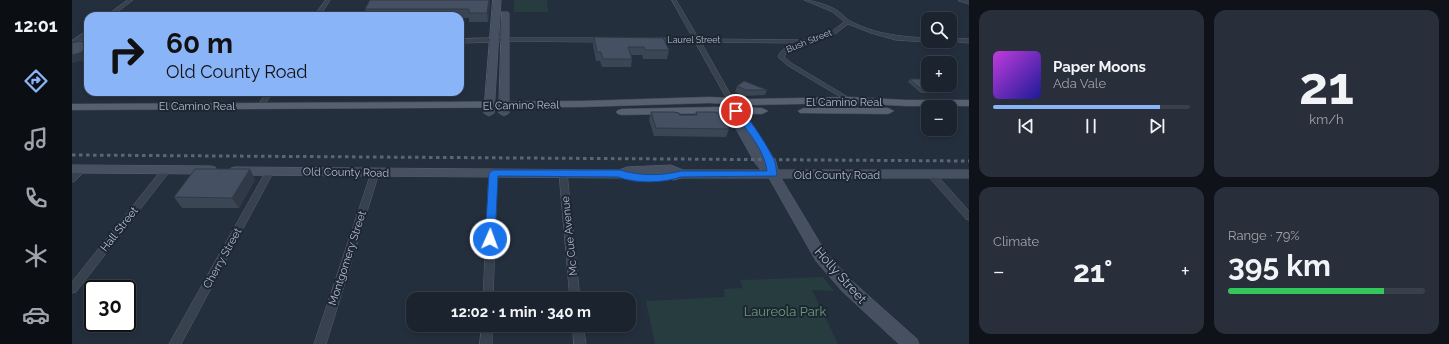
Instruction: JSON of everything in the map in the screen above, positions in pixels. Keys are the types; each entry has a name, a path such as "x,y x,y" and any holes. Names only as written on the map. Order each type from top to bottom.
{"main road":[{"path":"497,0 504,109"},
{"path":"489,109 505,6"},
{"name":"El Camino Real","path":"733,106 849,100 906,103 969,103"},
{"path":"253,115 261,106"},
{"name":"El Camino Real","path":"72,107 261,106 504,109 733,106 921,110"},
{"name":"Holly Street","path":"733,106 736,120 761,163 772,174 821,257 847,286 911,344"},
{"name":"El Camino Real","path":"72,116 253,115 489,109"},
{"path":"957,110 969,110"},
{"name":"Old County Road","path":"77,169 375,173 562,173 620,174 627,177 644,178 671,177 681,174 969,174"}],"street":[{"path":"114,12 131,0"},
{"path":"320,12 328,0"},
{"name":"Holly Street","path":"674,0 733,106"},
{"path":"806,0 835,12 847,22 896,38 921,40"},
{"path":"961,0 969,2"},
{"name":"Bush Street","path":"847,22 832,33 785,50 781,57 788,64 849,100"},
{"path":"72,43 84,35"},
{"path":"464,41 611,40"},
{"name":"Laurel Street","path":"645,40 808,41"},
{"path":"957,40 969,41"},
{"path":"72,43 84,43"},
{"path":"261,106 267,96"},
{"path":"72,179 77,169"},
{"name":"Hall Street","path":"72,289 166,170"},
{"name":"Cherry Street","path":"175,344 270,171"},
{"name":"Montgomery Street","path":"320,344 375,173"},
{"path":"488,292 493,173"},
{"name":"Mc Cue Avenue","path":"562,173 574,292"},
{"path":"931,174 969,217"},
{"path":"486,344 487,332"},
{"path":"579,332 580,344"}],"green space":[{"path":"514,0 547,0 548,12 514,12"},
{"name":"Laureola Park","path":"823,277 834,291 812,290 838,344 655,344 646,301 725,297 724,289 743,288 740,280"}],"building":[{"path":"370,0 489,0 487,13 469,13 469,9 365,9"},
{"path":"594,37 663,38 669,50 645,50 644,47 628,47 632,59 603,59 601,52 597,52"},
{"path":"80,41 84,42 84,50 80,53 72,55 72,43"},
{"path":"910,79 921,79 921,89"},
{"path":"744,81 767,90 746,90 737,86"},
{"path":"651,112 674,112 679,113 680,115 697,115 696,112 715,112 722,115 729,129 656,128"},
{"path":"195,169 250,169 232,198 174,197"}],"railway":[{"path":"72,155 969,161"}],"route":[{"path":"490,239 493,173 620,174 627,177 644,178 671,177 681,174 772,174 770,162 762,147 745,121 736,111"}]}
